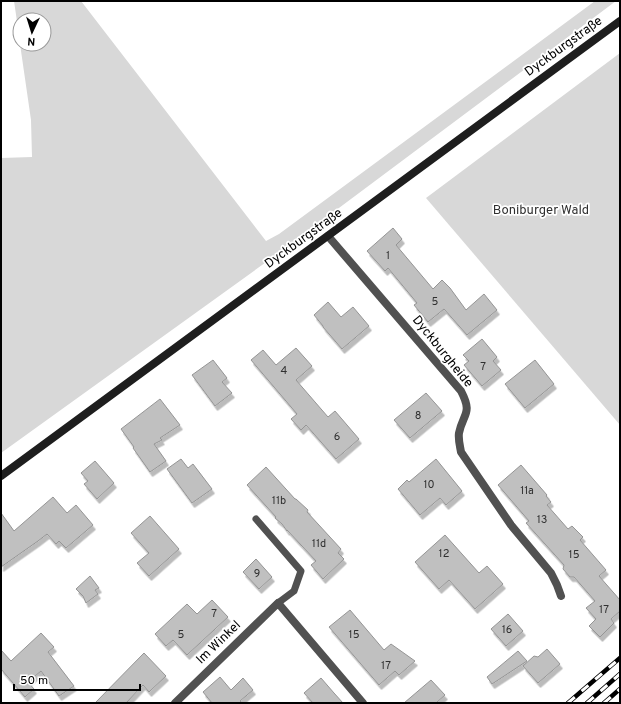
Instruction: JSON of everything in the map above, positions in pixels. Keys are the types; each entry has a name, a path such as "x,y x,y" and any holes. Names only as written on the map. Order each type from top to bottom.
{"street":[{"name":"Dyckburgstraße","path":"1,476 620,21"},
{"name":"Dyckburgheide","path":"328,236 461,392 467,407 459,432 461,452 511,525 551,573 561,596"},
{"name":"Im Winkel","path":"177,702 278,603"},
{"path":"278,603 363,703"}],"lane":[{"name":"Im Winkel","path":"256,519 301,571 294,591 278,603"}],"green space":[{"path":"14,1 81,1 266,241 279,234 595,1 616,1 276,255 1,453 1,158 32,157 31,120 21,52 52,52 52,12 16,12"},
{"name":"Boniburger Wald","path":"620,53 620,425 426,198"}],"building":[{"path":"393,228 402,239 396,245 433,289 442,280 450,288 466,310 484,294 497,310 467,335 444,309 428,322 414,305 417,303 388,268 385,271 367,251"},
{"path":"328,302 341,317 353,307 369,326 342,349 314,315"},
{"path":"482,339 497,357 493,361 501,370 482,386 464,365 469,361 463,355"},
{"path":"296,348 312,366 296,380 328,417 335,411 359,439 336,459 306,425 301,430 291,419 297,414 251,360 263,350 276,365"},
{"path":"213,360 227,378 222,382 232,393 215,406 192,375"},
{"path":"535,360 554,384 525,408 505,384"},
{"path":"426,393 442,411 410,438 394,420"},
{"path":"160,399 180,425 160,438 162,440 154,444 166,461 150,472 121,429"},
{"path":"181,459 188,468 193,464 212,489 192,503 167,469"},
{"path":"436,459 462,491 446,505 440,498 420,515 398,489 407,480 409,482"},
{"path":"95,461 114,483 97,499 84,484 88,481 81,473"},
{"path":"521,465 547,495 546,496 551,502 547,505 568,529 572,526 583,537 580,540 606,570 599,576 620,600 620,611 611,619 614,623 600,637 589,626 596,619 586,608 595,601 574,577 570,577 563,569 564,565 526,523 529,521 498,485"},
{"path":"266,467 295,499 308,510 307,512 341,549 338,553 344,559 323,579 311,565 316,561 275,518 276,517 247,485"},
{"path":"53,497 67,513 76,505 93,525 66,548 59,541 56,544 47,534 1,567 1,513 14,531"},
{"path":"150,516 179,549 149,576 137,563 149,553 131,533"},
{"path":"445,535 479,573 487,566 503,584 475,609 449,580 439,589 415,562"},
{"path":"256,559 272,577 259,589 243,572"},
{"path":"90,576 99,588 95,590 98,594 86,603 83,596 76,589"},
{"path":"212,600 228,617 187,655 173,640 166,646 155,634 187,604 197,614"},
{"path":"350,610 384,650 391,644 415,661 399,675 395,671 379,685 329,627"},
{"path":"508,614 523,631 506,646 491,629"},
{"path":"41,633 54,647 48,652 74,686 59,696 41,671 28,682 34,689 25,697 1,669 1,650 11,661"},
{"path":"547,649 560,664 538,683 523,666 534,656 538,657"},
{"path":"518,651 527,661 492,684 487,677"},
{"path":"144,653 166,676 149,692 143,685 126,703 95,703"},
{"path":"220,677 231,690 243,678 253,690 240,701 242,703 212,703 203,692"},
{"path":"321,678 343,703 313,703 304,693"},
{"path":"431,680 445,695 436,703 404,703"}],"railway":[{"path":"568,703 620,658"},
{"path":"587,703 620,674"},
{"path":"604,703 620,689"}]}
